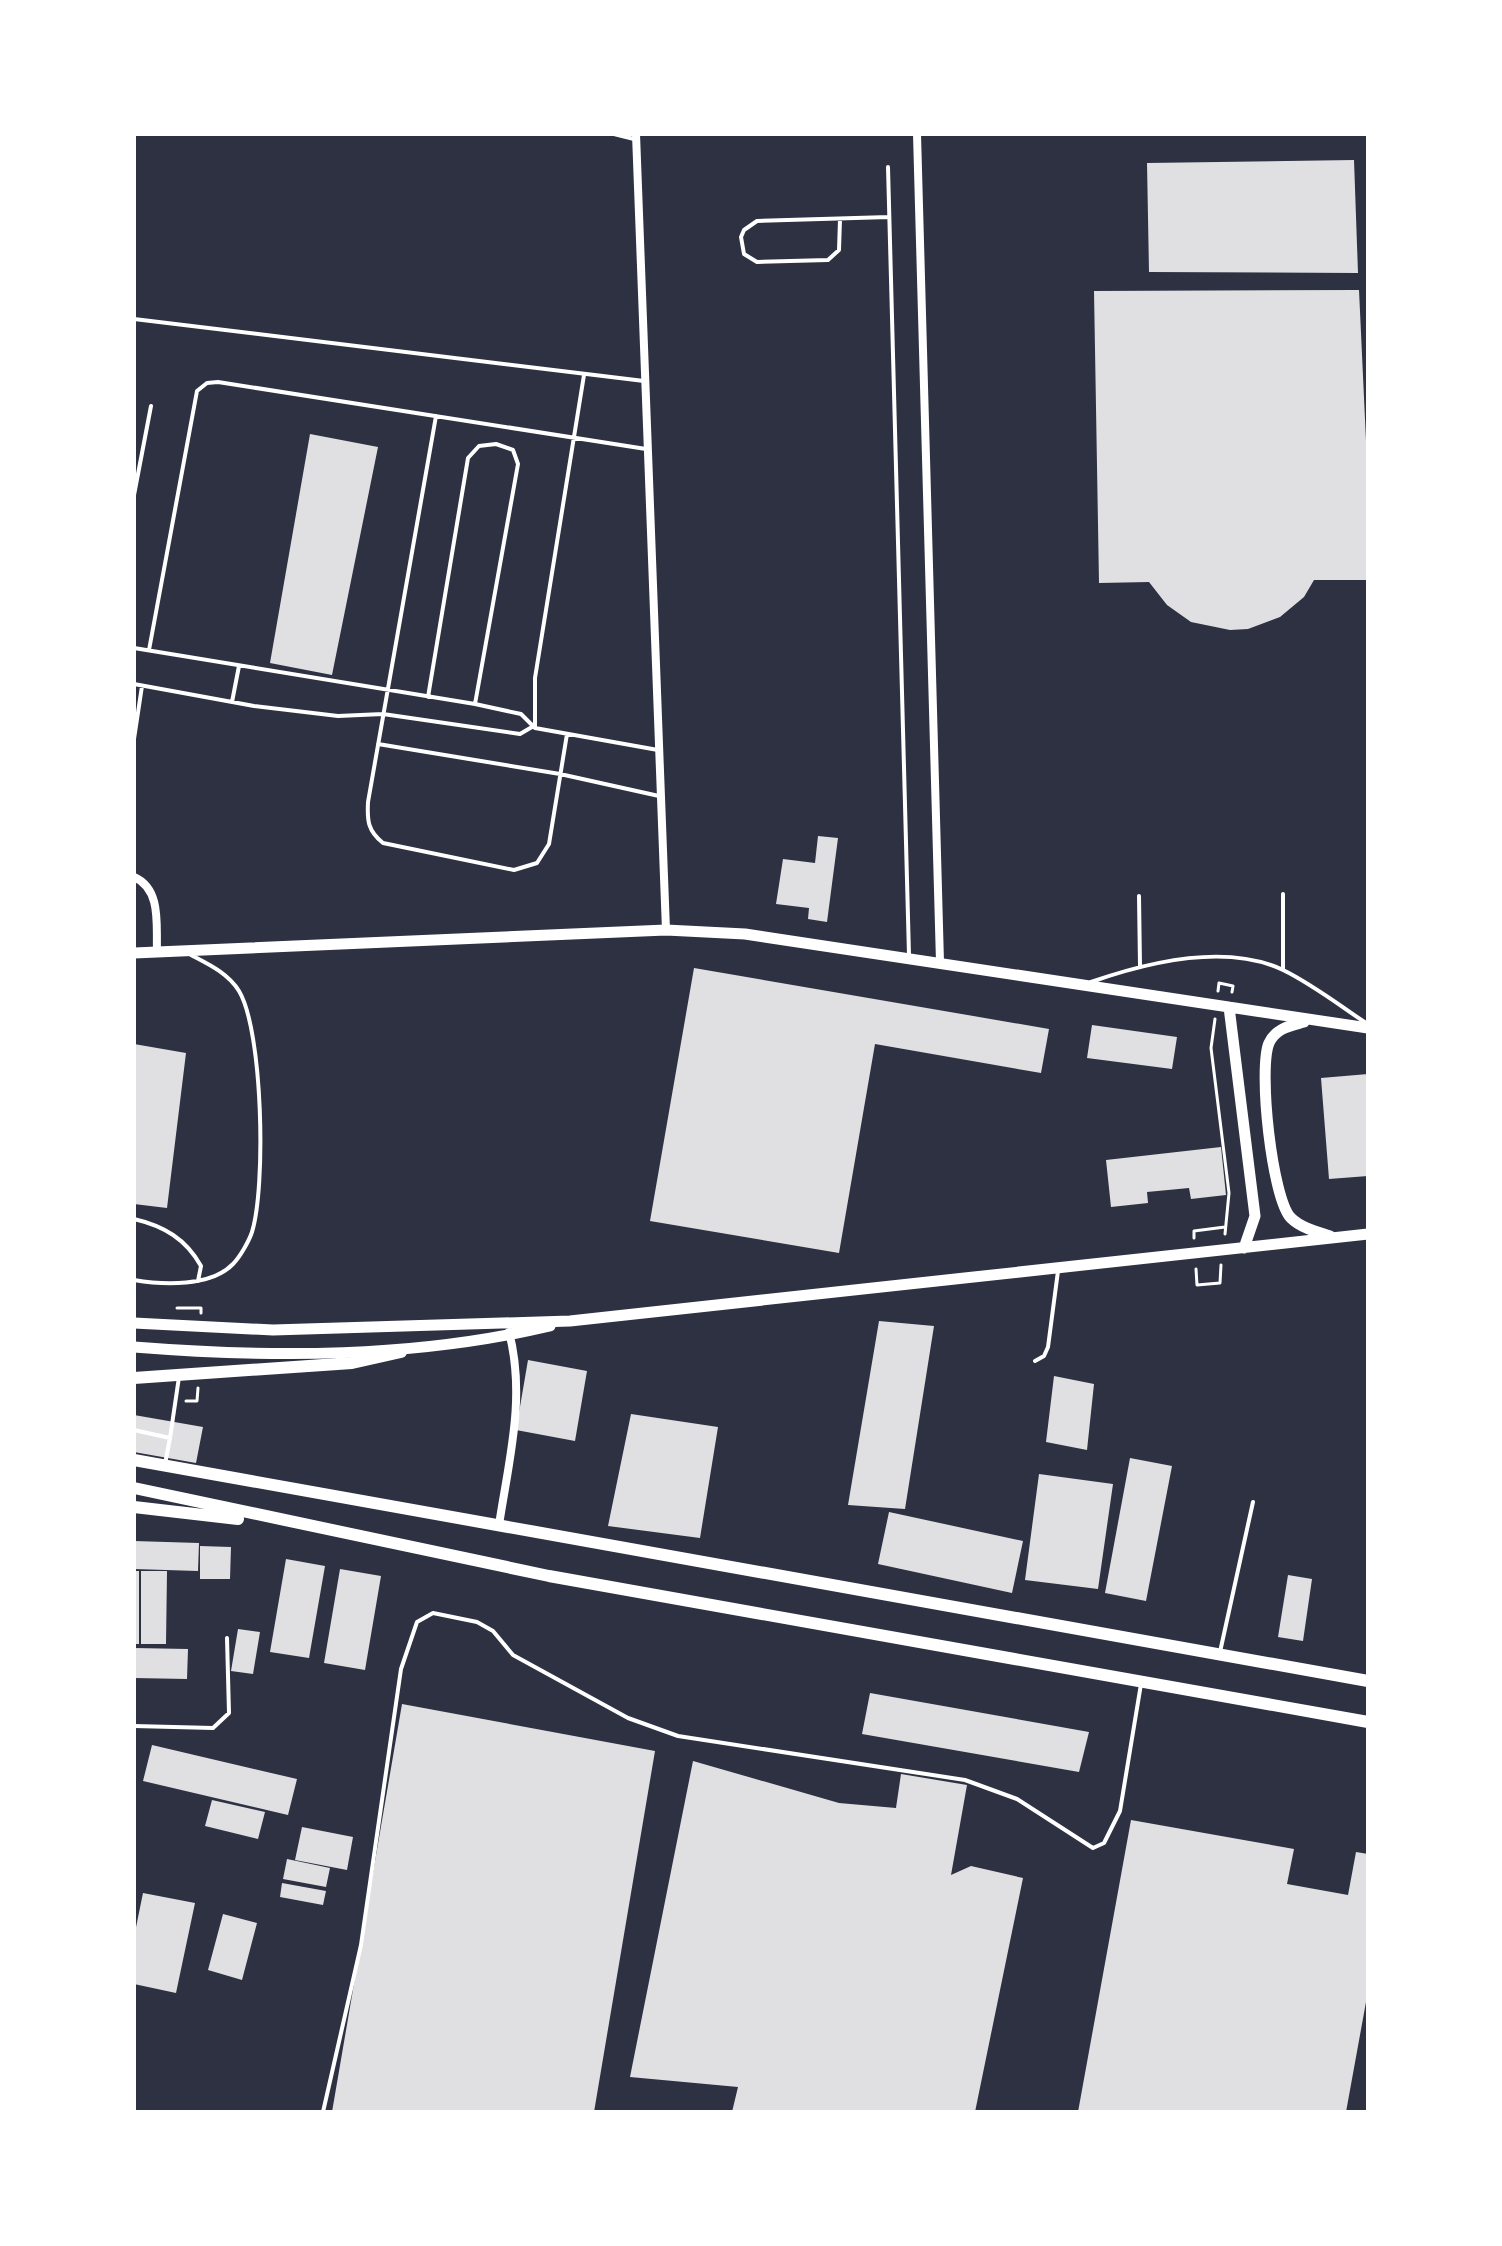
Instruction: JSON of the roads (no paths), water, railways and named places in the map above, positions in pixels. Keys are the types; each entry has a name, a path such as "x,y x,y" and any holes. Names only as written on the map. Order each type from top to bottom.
{"highway":[{"path":"134,1378 352,1363 401,1352"},
{"path":"134,1460 1219,1654 1364,1677"},
{"path":"134,1488 302,1527 549,1576 1368,1722"},
{"path":"134,1507 302,1527"}],"main road":[{"path":"134,953 666,930 745,934 1309,1020 1368,1026"},
{"path":"1223,1006 1255,1216 1244,1248"},
{"path":"1309,1020 1280,1029 1270,1041 1265,1058 1266,1089 1280,1200 1291,1218 1335,1238"},
{"path":"140,1324 273,1330 570,1321 1368,1234"},
{"path":"134,1347 258,1353 401,1352 510,1335 570,1321"}],"street":[{"path":"917,134 940,962"},
{"path":"636,137 666,930"},
{"path":"134,877 144,881 152,892 157,952"},
{"path":"499,1525 519,1388 518,1364 507,1322"}],"lane":[{"path":"614,134 636,137"},
{"path":"888,167 909,957"},
{"path":"840,219 839,250 828,260 757,262 744,254 741,246 744,230 757,221 889,217"},
{"path":"134,319 644,381"},
{"path":"534,728 535,678 585,374"},
{"path":"149,650 197,391 207,383 218,382 646,449"},
{"path":"134,495 151,406"},
{"path":"436,416 368,802 367,823 372,834 383,843 514,870 537,863 549,844 567,734"},
{"path":"428,697 468,458 479,446 496,444 513,450 518,464 475,704"},
{"path":"134,648 475,704 521,714 534,728"},
{"path":"232,702 239,666"},
{"path":"134,684 232,702 338,716 383,714 520,734 534,728 658,750"},
{"path":"134,739 142,686"},
{"path":"378,744 560,774 659,796"},
{"path":"1283,894 1283,970"},
{"path":"1139,896 1140,967"},
{"path":"134,1280 198,1281 233,1265 252,1233 263,1137 249,1019 239,990 220,971 183,951"},
{"path":"1079,986 1140,967 1209,958 1256,961 1283,970 1368,1026"},
{"path":"134,1219 160,1226 190,1246 201,1266 198,1281"},
{"path":"1035,1361 1044,1356 1048,1347 1059,1268"},
{"path":"165,1467 180,1376"},
{"path":"134,1430 170,1438"},
{"path":"1219,1654 1253,1502"},
{"path":"323,2112 361,1945 401,1669 417,1622 433,1613 477,1622 493,1631 513,1655 628,1718 678,1736 899,1767 965,1780 1017,1799 1093,1848 1104,1843 1120,1811 1141,1682"},
{"path":"134,1726 213,1728 220,1725 229,1713 227,1638"}]}
